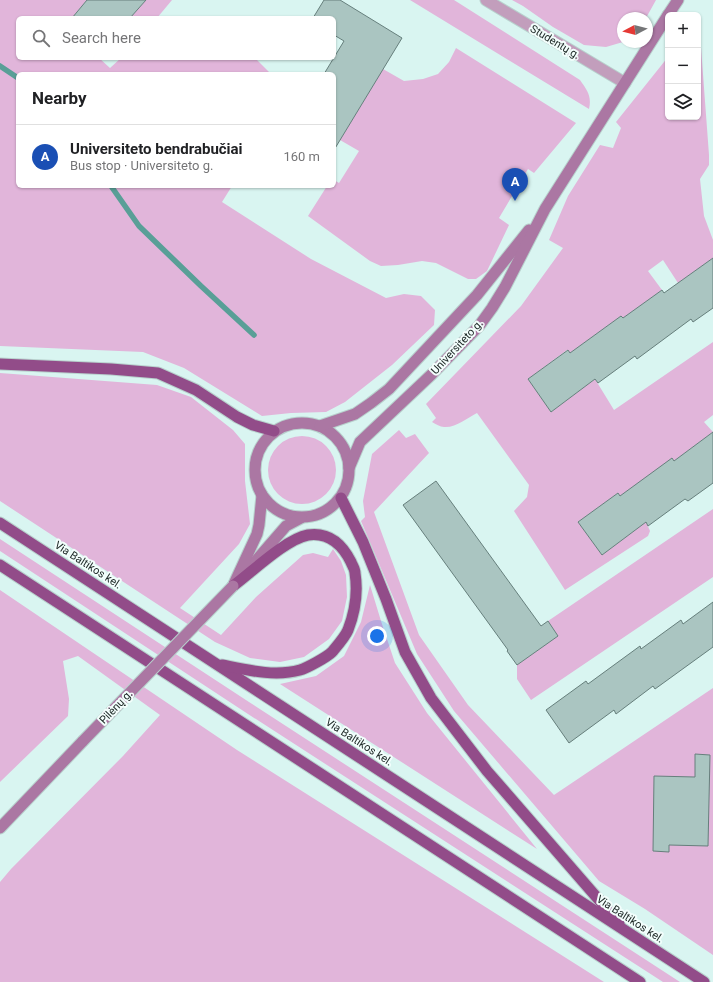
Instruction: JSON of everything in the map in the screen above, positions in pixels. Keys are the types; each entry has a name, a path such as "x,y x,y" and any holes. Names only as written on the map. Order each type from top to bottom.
{"highway":[{"path":"0,364 111,369 158,373 196,390 237,417 253,425 274,431"},
{"path":"340,498 363,542 405,652 431,698 487,771 627,933"},
{"name":"Via Baltikos kel.","path":"0,523 704,982"},
{"path":"216,664 249,670 279,673 301,670 331,653 348,631 356,602 355,572 345,550 331,538 320,535 308,536 289,544 233,586"},
{"path":"0,565 640,982"}],"main road":[{"name":"Universiteto g.","path":"670,12 678,0"},
{"name":"Universiteto g.","path":"349,468 360,442 432,374 479,326 505,287 545,209 665,20"},
{"name":"Universiteto g.","path":"320,426 355,414 389,388 474,300 545,209"},
{"path":"296,423 308,423 320,426 332,433 341,443 347,455 349,468 347,484 340,498 330,509 316,515 301,518 286,515 272,507 262,495 256,482 255,468 258,454 264,441 274,431 285,426 296,423"},
{"name":"Pilėnų g.","path":"233,586 257,534 262,495"},
{"name":"Pilėnų g.","path":"0,828 233,586 286,526 301,518"}],"street":[{"name":"Studentų g.","path":"486,0 625,83"}],"shaded area":[{"path":"0,0 87,0 75,14 78,16 16,16 16,60 101,60 110,68 119,60 257,60 269,72 16,72 16,188 231,188 222,202 311,259 386,298 404,294 421,296 435,310 434,325 392,365 345,402 326,412 262,416 184,368 143,352 0,346"},
{"path":"146,0 172,0 159,16 132,16"},
{"path":"410,0 454,0 580,80 587,90 590,100 589,109"},
{"path":"512,0 656,0 649,12 617,12 617,44 606,47 584,45 553,27"},
{"path":"701,47 709,165 700,179 704,216 713,240 713,258 678,283 663,260 648,271 662,290 623,318 621,316 570,353 567,350 528,379 551,412 595,379 614,410 713,342 713,415 704,422 713,432 674,461 672,459 620,496 618,493 578,522 602,555 646,522 650,531 648,536 565,590 514,511 527,497 529,485 477,413 453,426 442,427 432,422 436,418 426,404 521,306 563,248 549,240 568,196 600,145 613,148 621,128 616,122 665,61 665,120 701,120"},
{"path":"456,48 576,123 534,173 528,169 499,218 509,225 487,271 476,279 468,279 436,263 422,261 381,266 370,261 308,216 326,188 336,188 336,181 339,183 359,151 340,140 383,69 404,81 423,79 438,74 449,62"},
{"path":"0,373 157,385 191,397 233,430 245,444 245,481 250,524 239,544 180,608 221,635 256,597 303,555 313,553 328,557 333,549 341,561 346,575 347,597 342,621 329,639 304,657 280,662 250,658 215,642 0,501"},
{"path":"399,430 406,438 415,434 429,453 374,512 419,635 468,705 554,795 713,688 713,955 645,909 599,881 454,711 417,654 361,521 365,517 363,501 372,454"},
{"path":"302,436 315,439 326,446 333,457 336,470 333,483 326,494 315,501 302,504 289,501 278,494 271,483 268,470 271,457 278,446 289,439"},
{"path":"713,509 713,577 531,700 517,679 517,665 558,636 548,621"},
{"path":"0,539 680,982 663,982 248,714 0,551"},
{"path":"370,585 395,663 427,713 537,849 280,684 316,676 344,656 361,622"},
{"path":"0,590 237,750 604,982 0,982 0,882 11,869 123,756 160,715 78,656 63,661 69,699 68,716 0,782"}],"building":[{"path":"87,0 146,0 132,16 74,16"},
{"path":"324,0 340,0 402,38 336,147 336,72 325,72 332,60 336,60 336,54 344,41 336,36 336,16 314,16"},
{"path":"713,258 713,308 693,322 691,319 637,359 635,356 598,383 595,379 551,412 528,379 568,350 570,353 621,316 623,318 662,290 664,293"},
{"path":"713,432 713,483 688,501 685,499 648,526 646,522 602,555 578,522 618,493 620,496 672,458 674,461"},
{"path":"436,481 541,626 548,621 558,636 517,665 507,651 508,650 403,505"},
{"path":"713,602 713,647 655,689 653,686 616,714 614,710 569,743 546,710 586,681 588,684 640,646 641,649 681,620 683,624"},
{"path":"695,754 710,755 708,846 669,845 669,852 653,851 654,776 695,777"}],"waterway":[{"path":"0,66 16,77"},
{"path":"112,188 139,226 254,335"}],"place":[{"name":"Universiteto bendrabučiai","path":"515,201"}]}
